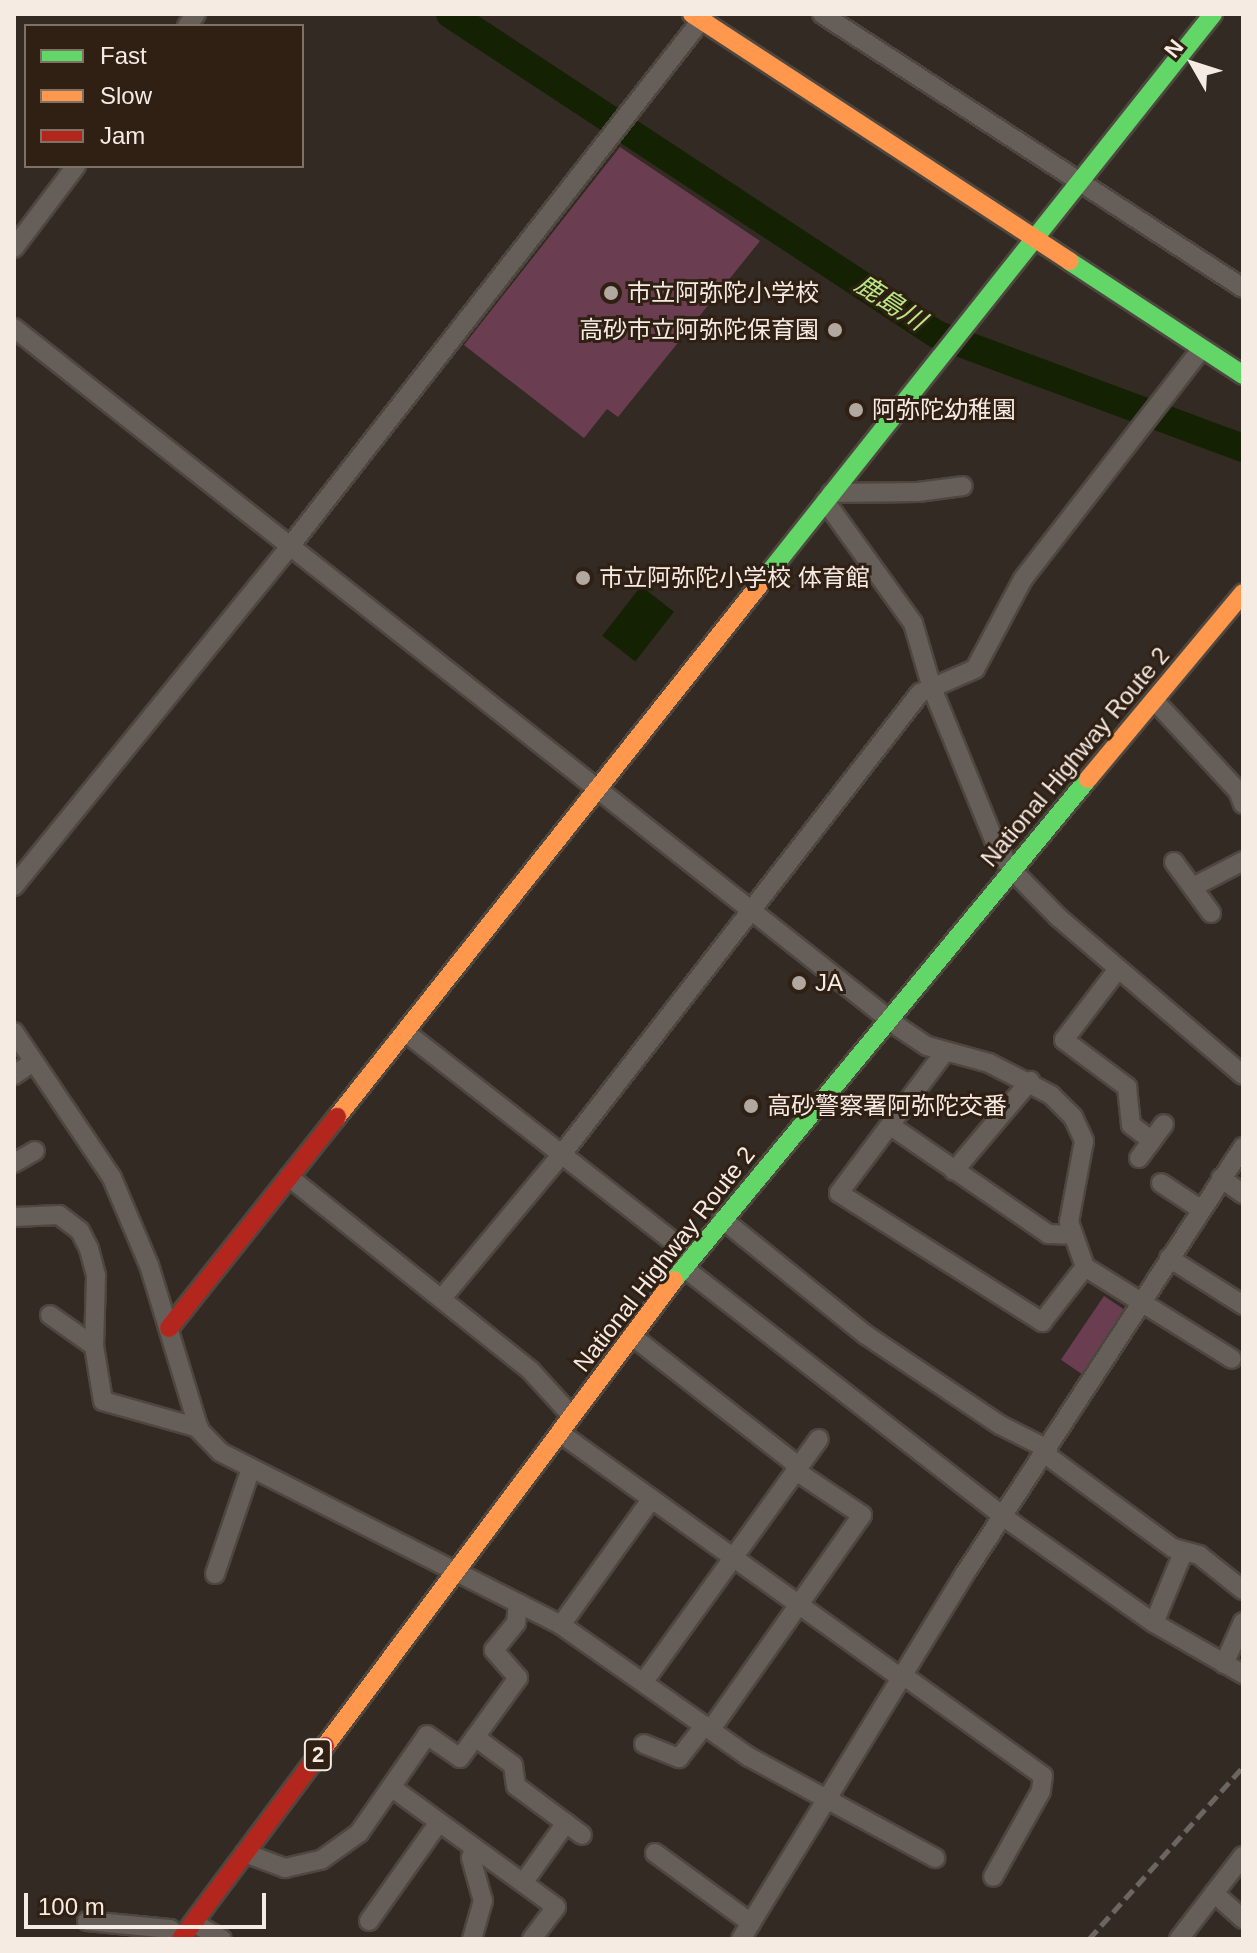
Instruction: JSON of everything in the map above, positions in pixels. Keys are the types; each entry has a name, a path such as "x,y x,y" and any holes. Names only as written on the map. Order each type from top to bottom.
{"main road":[{"path":"169,1328 1213,14"},
{"path":"700,16 1243,375"},
{"name":"National Highway Route 2","path":"182,1939 687,1262 1243,593"}],"street":[{"path":"822,14 1077,183 1243,288"},
{"path":"14,886 291,545 700,16"},
{"path":"14,248 74,168"},
{"path":"14,328 890,1018 944,1053 989,1063 1030,1081 1073,1117 1084,1141 1072,1235 1085,1267 1141,1305 1232,1359"},
{"path":"442,1298 562,1154 920,693 975,669 1023,579 1202,348"},
{"path":"828,497 963,486"},
{"path":"828,497 913,623 932,688 994,840 1011,869 1118,969 1243,1075"},
{"path":"1154,700 1241,794"},
{"path":"1193,887 1243,861"},
{"path":"1174,862 1211,913"},
{"path":"1118,969 1064,1040 1127,1087 1131,1125 1152,1141"},
{"path":"14,1032 112,1178 169,1328 199,1428 220,1452 561,1625 645,1680 749,1757 935,1858"},
{"path":"405,1032 562,1154 687,1262 1005,1518 1154,1623 1243,1674"},
{"path":"944,1053 839,1193 1042,1322 1085,1267"},
{"path":"14,1075 33,1062"},
{"path":"954,1171 1030,1081"},
{"path":"1139,1158 1164,1124"},
{"path":"891,1126 1048,1234 1072,1235"},
{"path":"655,1853 747,1934 1046,1451 1243,1147"},
{"path":"14,1163 35,1151"},
{"path":"289,1177 531,1371 572,1416"},
{"path":"1221,1178 1243,1194"},
{"path":"1161,1183 1200,1209"},
{"path":"14,1217 59,1215 80,1231 96,1276 94,1346 103,1401 108,1406 199,1428"},
{"path":"722,1219 866,1335 1000,1425 1046,1451 1183,1553 1199,1555 1243,1590"},
{"path":"1169,1258 1243,1305"},
{"path":"50,1315 94,1346"},
{"path":"632,1336 862,1515 708,1727 679,1758 644,1744"},
{"path":"560,1433 650,1501 1043,1776 1041,1791 993,1877"},
{"path":"645,1680 819,1439"},
{"path":"215,1574 251,1468"},
{"path":"561,1625 650,1501"},
{"path":"1154,1623 1183,1553"},
{"path":"245,1853 285,1868 321,1860 359,1833 427,1735 460,1758 518,1678 494,1650 516,1623 518,1603"},
{"path":"1224,1664 1243,1622"},
{"path":"475,1737 513,1765 516,1786 582,1835"},
{"path":"391,1787 556,1907 532,1939"},
{"path":"369,1921 402,1889 439,1822"},
{"path":"523,1883 566,1823"},
{"path":"472,1939 483,1901 471,1858 474,1848"},
{"path":"1179,1939 1243,1856"},
{"path":"1214,1893 1243,1919"},
{"path":"87,1921 170,1929 182,1939"},
{"path":"194,1923 222,1939"}],"shaded area":[{"name":"市立阿弥陀小学校","path":"620,147 760,241 618,417 607,409 584,438 464,345"},
{"path":"641,586 674,612 635,662 602,636"},
{"path":"1104,1296 1126,1311 1083,1375 1061,1360"}],"waterway":[{"name":"鹿島川","path":"450,14 936,334 1243,448"}],"railway":[{"path":"1089,1939 1243,1767"}],"traffic: fast":[{"path":"760,584 1213,14"},
{"path":"1069,261 1243,375"},
{"path":"674,1280 1088,779"}],"traffic: slow":[{"path":"692,14 1069,261"},
{"path":"337,1117 760,584"},
{"path":"1088,779 1243,593"},
{"path":"325,1746 674,1280"}],"traffic: jam":[{"path":"169,1328 337,1117"},
{"path":"181,1939 325,1746"}],"place":[{"name":"市立阿弥陀小学校","path":"611,293"},
{"name":"高砂市立阿弥陀保育園","path":"835,330"},
{"name":"阿弥陀幼稚園","path":"856,410"},
{"name":"市立阿弥陀小学校 体育館","path":"583,578"},
{"name":"JA","path":"799,983"},
{"name":"高砂警察署阿弥陀交番","path":"751,1106"}]}
